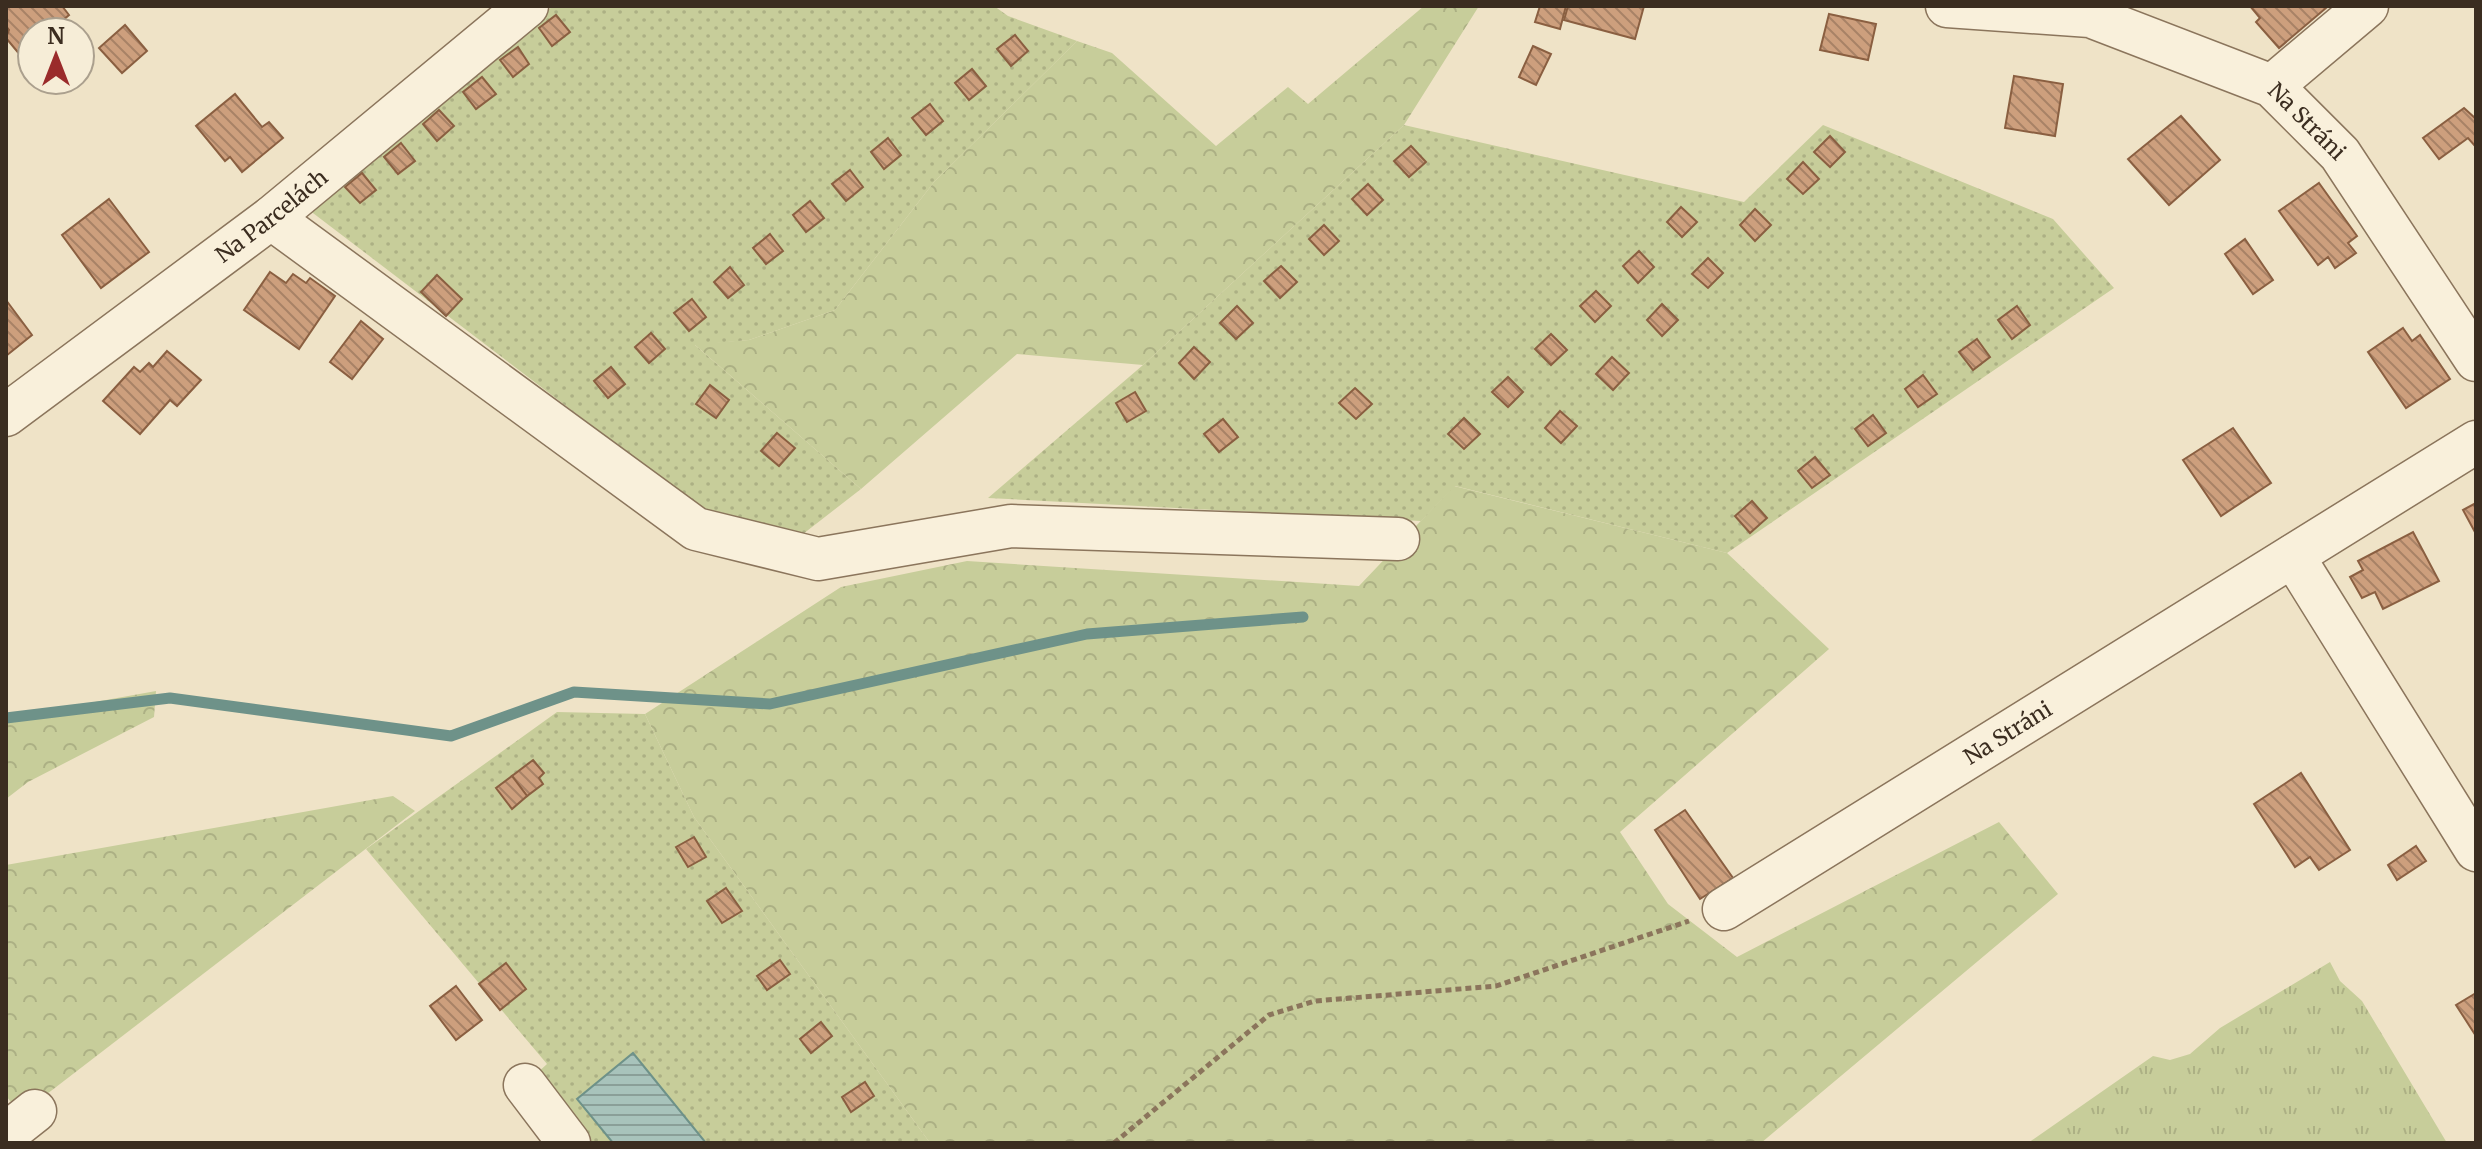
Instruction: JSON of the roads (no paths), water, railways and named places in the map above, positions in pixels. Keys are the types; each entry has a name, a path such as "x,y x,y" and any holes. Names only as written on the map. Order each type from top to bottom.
{"street":[{"name":"Na Parcelách","path":"6,415 271,218 527,6"},
{"name":"Na Stráni","path":"1947,6 2090,16 2272,86 2340,154 2476,360"},
{"path":"2272,86 2367,6"},
{"path":"271,218 696,529 818,559 1011,526 1398,539"},
{"name":"Na Stráni","path":"1724,909 2476,442"},
{"path":"2293,556 2476,850"},
{"path":"525,1085 569,1143"}],"water":[{"path":"633,1053 706,1143 613,1143 577,1099"}],"waterway":[{"path":"6,718 170,698 451,736 574,692 770,704 1087,634 1303,617"}]}
